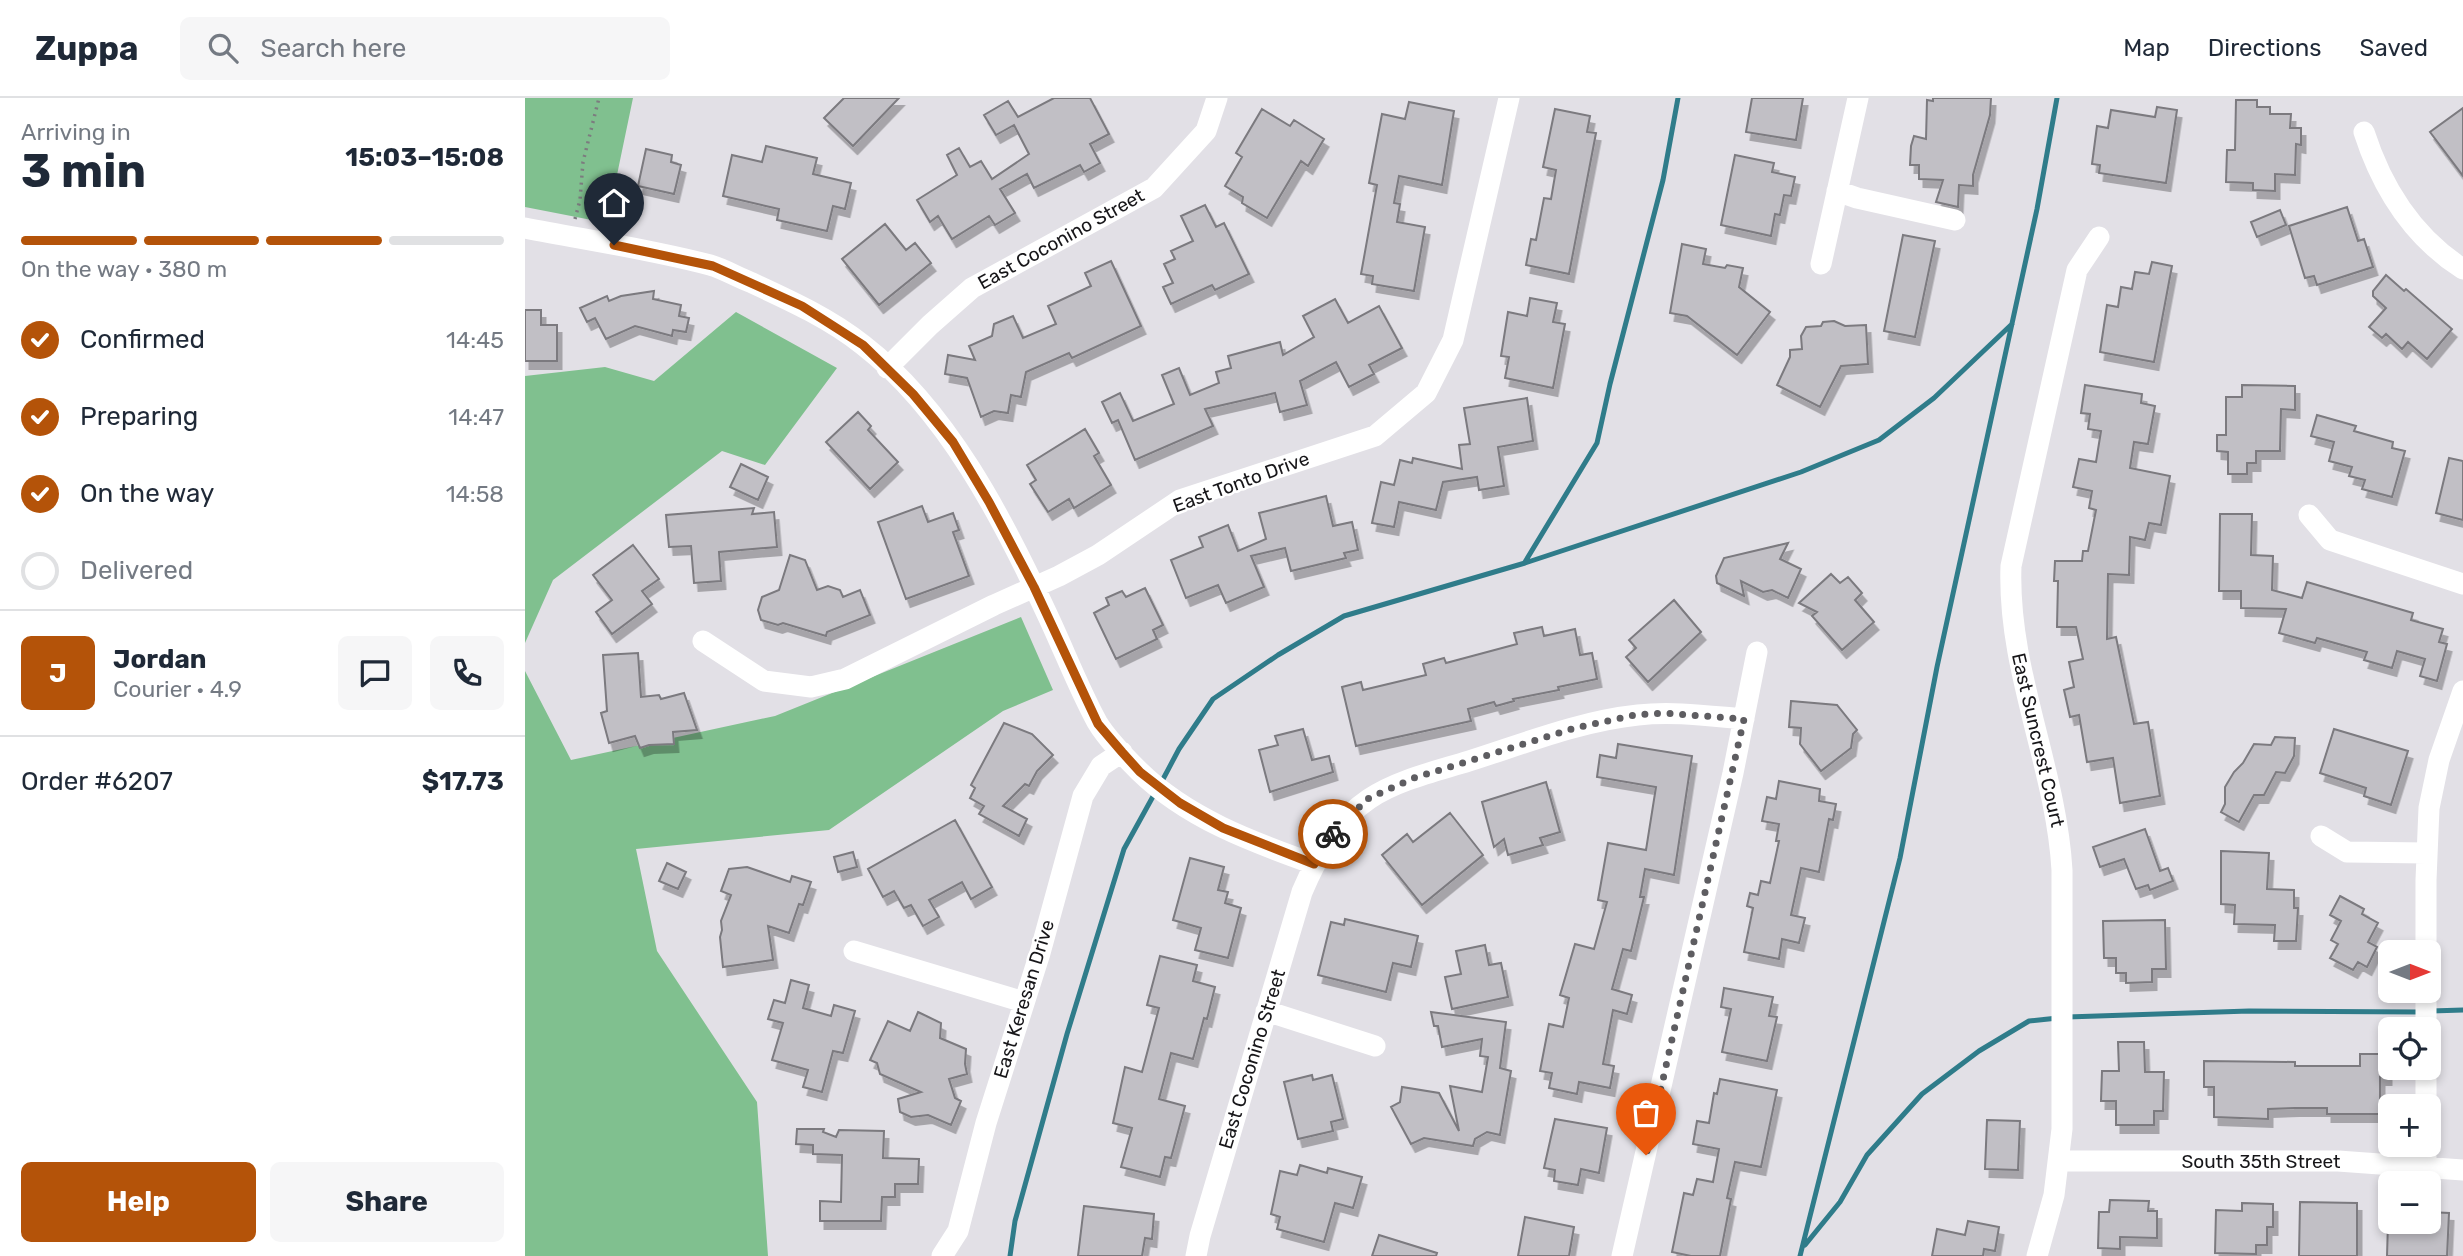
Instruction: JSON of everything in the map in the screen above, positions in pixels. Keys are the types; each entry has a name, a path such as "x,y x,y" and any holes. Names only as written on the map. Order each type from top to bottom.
{"street":[{"name":"East Coconino Street","path":"887,368 972,288 1154,188 1206,131 1217,98"},
{"name":"East Tonto Drive","path":"703,641 764,681 811,687 845,679 1098,555 1180,500 1375,436 1426,393 1453,340 1509,98"},
{"path":"1821,264 1858,98"},
{"path":"2364,132 2373,160 2391,197 2422,234 2463,268"},
{"path":"1837,191 1955,220"},
{"path":"525,228 713,266 802,306 863,345 953,442 989,502 1034,587 1098,724 1122,752 1140,772 1180,803 1223,828 1314,864"},
{"name":"East Suncrest Court","path":"2037,1256 2054,1195 2061,1129 2060,835 2019,662 2010,599 2011,566 2077,270 2099,237"},
{"path":"2309,515 2330,540 2463,584"},
{"path":"1622,1256 1757,652"},
{"path":"2426,940 2429,808 2439,760 2463,691"},
{"name":"East Coconino Street","path":"1196,1256 1303,892 1314,864 1338,827 1369,798 1414,778 1575,728 1635,715 1663,713 1744,719"},
{"name":"East Keresan Drive","path":"942,1256 958,1231 986,1123 1083,796 1101,766 1122,752"},
{"path":"2321,836 2347,852 2427,853"},
{"path":"854,951 1024,1002"},
{"path":"1266,1011 1375,1045"},
{"name":"South 35th Street","path":"2058,1161 2338,1161 2397,1157"},
{"name":"South 35th Street","path":"2431,1157 2463,1170"}],"path":[{"path":"571,237 580,200 583,162 599,98"}],"green space":[{"path":"525,98 633,98 607,223 525,207"},
{"path":"736,312 837,368 765,465 722,451 553,580 525,643 525,376 605,367 654,381"},
{"path":"1021,617 1053,690 1003,711 829,830 636,849 657,951 757,1102 768,1256 525,1256 525,671 571,760 775,716"}],"building":[{"path":"844,98 899,98 853,146 824,118"},
{"path":"1054,98 1090,98 1109,134 1090,144 1100,163 1084,172 1080,165 1034,188 1027,174 1000,189 1015,213 995,225 989,216 952,239 938,216 930,222 917,200 957,175 947,155 959,148 970,167 981,161 992,179 1029,154 1014,125 996,135 984,115 1008,101 1018,117"},
{"path":"1752,98 1803,98 1796,140 1746,132"},
{"path":"1933,98 1991,98 1990,115 1973,175 1973,186 1959,185 1958,207 1936,202 1943,180 1919,179 1919,165 1910,165 1914,136 1926,139 1927,100 1933,101"},
{"path":"2236,100 2257,100 2257,107 2270,107 2270,114 2291,114 2290,128 2301,128 2301,145 2296,144 2295,175 2275,174 2275,191 2253,190 2253,183 2226,182 2227,150 2235,150"},
{"path":"1409,102 1454,111 1442,185 1399,176 1394,203 1400,204 1397,222 1425,227 1414,291 1372,284 1373,276 1361,274 1377,185 1369,183 1382,114 1405,119"},
{"path":"2157,107 2177,110 2166,183 2099,173 2100,165 2092,164 2097,126 2108,128 2111,110 2155,117"},
{"path":"2463,108 2463,176 2430,132"},
{"path":"1262,109 1290,126 1294,120 1324,139 1308,166 1301,161 1267,218 1242,203 1243,197 1225,186 1242,157 1236,153"},
{"path":"1555,109 1590,116 1587,132 1596,133 1569,274 1526,265 1531,239 1536,240 1544,198 1551,199 1556,170 1543,167"},
{"path":"766,146 817,158 813,174 851,183 845,209 833,206 827,231 777,220 779,209 723,196 732,155 762,162"},
{"path":"646,149 672,155 671,162 681,165 674,194 638,186"},
{"path":"1735,155 1774,163 1772,172 1795,177 1791,196 1784,195 1780,215 1775,214 1771,236 1721,225"},
{"path":"1205,205 1216,227 1224,223 1249,274 1215,290 1212,285 1171,304 1163,287 1173,283 1164,264 1175,259 1171,251 1193,241 1181,216"},
{"path":"2347,207 2358,241 2364,239 2373,267 2317,285 2314,276 2305,278 2289,226"},
{"path":"2280,210 2286,225 2257,237 2251,222"},
{"path":"885,224 906,250 915,243 931,263 879,305 842,259"},
{"path":"1903,235 1935,241 1915,337 1884,331"},
{"path":"1682,244 1706,249 1703,264 1743,268 1739,287 1770,312 1737,355 1687,316 1670,313"},
{"path":"1111,261 1141,326 1072,358 1069,353 1026,372 1021,397 1011,395 1008,413 994,411 981,417 967,378 945,374 948,355 975,360 969,346 992,336 994,324 1013,316 1023,338 1056,324 1048,306 1091,286 1085,273"},
{"path":"2152,262 2172,266 2154,362 2100,352 2107,305 2118,307 2121,287 2132,289 2135,272 2149,274"},
{"path":"2386,275 2452,329 2427,359 2408,342 2402,349 2386,334 2382,338 2369,327 2386,308 2373,296 2373,291"},
{"path":"654,291 653,299 681,305 679,316 689,318 686,332 673,330 672,336 635,326 606,339 595,318 587,322 580,308 607,296 609,301 621,296"},
{"path":"1530,298 1557,303 1553,322 1565,324 1553,388 1505,378 1509,357 1501,356 1508,312 1527,316"},
{"path":"1335,299 1348,323 1379,306 1402,348 1369,365 1374,374 1349,387 1336,362 1300,381 1307,405 1280,412 1275,393 1205,409 1213,426 1135,460 1118,420 1112,423 1102,402 1120,393 1133,421 1174,404 1162,375 1179,368 1190,395 1219,383 1216,372 1231,368 1228,356 1280,342 1283,355 1314,337 1303,316"},
{"path":"525,310 541,310 541,325 557,325 557,361 525,361"},
{"path":"1834,321 1845,326 1866,325 1868,364 1841,366 1820,407 1777,385 1790,357 1790,350 1802,349 1801,336 1806,327 1821,326 1823,322"},
{"path":"2085,385 2142,394 2141,403 2155,406 2148,444 2134,442 2130,468 2170,476 2161,525 2149,523 2145,540 2130,537 2129,575 2108,574 2107,639 2116,637 2134,724 2148,722 2160,796 2120,803 2113,758 2087,762 2079,715 2070,717 2064,690 2074,687 2069,662 2083,659 2076,627 2057,627 2058,581 2054,581 2055,561 2082,561 2083,551 2088,551 2096,510 2089,508 2092,491 2073,487 2079,459 2096,462 2101,431 2088,429 2090,414 2081,413"},
{"path":"2242,385 2295,386 2295,410 2281,409 2280,451 2256,451 2256,463 2247,463 2247,474 2228,474 2228,452 2217,451 2217,435 2226,435 2226,397 2242,397"},
{"path":"1527,398 1533,441 1498,447 1504,486 1479,490 1477,477 1443,482 1436,510 1399,502 1394,527 1372,523 1381,482 1394,485 1400,460 1412,463 1413,458 1462,469 1459,445 1470,444 1464,408"},
{"path":"858,412 871,426 868,430 898,462 870,489 826,442"},
{"path":"2317,415 2356,426 2354,431 2393,442 2392,448 2405,451 2392,497 2362,489 2365,480 2349,476 2352,467 2329,461 2334,442 2311,436"},
{"path":"1085,429 1099,453 1094,456 1111,485 1074,508 1069,499 1048,512 1030,484 1036,480 1027,465"},
{"path":"2449,458 2463,461 2463,520 2436,513"},
{"path":"741,464 768,477 758,500 730,487"},
{"path":"1326,496 1333,526 1352,522 1358,550 1344,553 1346,558 1291,571 1285,548 1251,556 1264,587 1226,603 1218,585 1186,598 1171,560 1203,547 1199,537 1228,525 1238,551 1266,539 1259,513"},
{"path":"922,506 928,522 953,513 959,530 953,532 969,576 906,599 878,522"},
{"path":"754,508 752,514 774,512 777,547 719,552 721,581 694,583 691,546 669,547 666,515"},
{"path":"2220,514 2252,514 2251,555 2273,556 2272,590 2302,598 2307,582 2413,613 2411,620 2443,629 2439,642 2447,644 2437,681 2420,676 2425,659 2397,651 2392,668 2364,660 2367,652 2317,638 2315,643 2279,633 2286,609 2241,608 2241,591 2219,591"},
{"path":"1788,543 1780,559 1801,569 1788,598 1772,590 1763,592 1741,581 1744,596 1717,583 1716,576 1724,558"},
{"path":"633,545 659,579 642,591 652,604 612,634 596,612 612,600 593,575"},
{"path":"790,555 805,560 817,590 828,586 840,590 843,597 860,590 870,615 827,632 826,636 783,623 778,625 761,620 758,610 762,597 779,590"},
{"path":"1831,574 1840,583 1848,577 1862,593 1855,600 1874,622 1842,650 1812,616 1817,612 1799,603"},
{"path":"1145,588 1163,625 1153,630 1157,639 1116,659 1094,613 1109,605 1106,598 1122,591 1126,597"},
{"path":"1674,600 1701,632 1648,682 1626,657 1636,648 1629,640"},
{"path":"1542,627 1544,636 1575,629 1580,655 1592,653 1597,679 1513,699 1514,701 1496,706 1494,702 1468,709 1471,721 1356,746 1342,687 1361,682 1363,690 1426,675 1423,664 1444,658 1446,663 1517,644 1514,633"},
{"path":"638,653 641,697 659,695 661,699 684,693 697,730 673,732 674,744 640,748 635,736 609,743 601,713 607,711 603,655"},
{"path":"1791,701 1837,705 1857,730 1853,734 1851,748 1821,771 1800,744 1801,728 1789,727"},
{"path":"1004,723 1032,734 1053,755 1037,771 1029,786 1025,784 1003,806 1027,819 1019,836 979,814 984,806 970,798 975,788 971,785"},
{"path":"1303,729 1312,760 1329,756 1333,772 1270,792 1259,750 1278,745 1275,736"},
{"path":"2334,729 2408,751 2391,805 2364,796 2366,788 2320,773"},
{"path":"2275,737 2295,738 2294,756 2285,773 2276,772 2264,795 2254,795 2239,822 2221,812 2225,804 2225,787 2254,744 2271,745"},
{"path":"1618,744 1692,756 1674,875 1645,869 1640,897 1644,897 1631,951 1623,949 1612,989 1632,995 1627,1014 1613,1010 1603,1064 1614,1066 1610,1088 1579,1082 1577,1094 1549,1088 1552,1073 1540,1071 1549,1024 1563,1027 1569,998 1560,995 1575,944 1594,949 1607,902 1598,900 1608,843 1646,850 1656,787 1597,777 1600,755 1616,758"},
{"path":"1779,781 1820,789 1819,801 1836,804 1833,820 1829,819 1819,872 1801,868 1791,915 1805,918 1799,943 1782,939 1779,959 1744,952 1753,908 1747,906 1750,893 1758,895 1761,881 1770,883 1779,841 1776,841 1779,824 1762,821 1767,797 1776,799"},
{"path":"1546,782 1560,832 1540,838 1543,845 1508,855 1504,839 1494,847 1482,802"},
{"path":"1450,813 1483,855 1422,905 1382,855 1407,834 1413,842"},
{"path":"955,820 992,887 971,899 962,882 929,900 939,917 923,926 911,905 904,908 894,891 883,897 868,869"},
{"path":"2145,829 2160,871 2168,868 2173,881 2150,890 2148,885 2136,889 2124,859 2100,867 2093,847"},
{"path":"2221,851 2269,853 2267,889 2294,890 2294,908 2298,908 2296,941 2274,941 2275,925 2234,924 2235,905 2221,904"},
{"path":"853,852 857,867 838,872 834,857"},
{"path":"1190,858 1224,867 1218,890 1228,892 1225,903 1241,908 1228,958 1195,950 1201,928 1173,920"},
{"path":"667,863 686,872 678,889 659,881"},
{"path":"747,867 790,882 792,876 811,882 803,905 799,904 789,933 768,926 773,960 723,967 721,921 731,895 721,891 729,869"},
{"path":"2340,896 2364,909 2362,914 2378,923 2368,942 2377,947 2367,967 2358,962 2353,970 2330,958 2338,944 2331,940 2341,921 2330,915"},
{"path":"1345,919 1418,936 1411,967 1393,963 1386,992 1318,975 1331,922 1344,925"},
{"path":"2165,920 2166,969 2152,969 2152,982 2126,983 2126,973 2116,973 2116,958 2104,958 2103,921"},
{"path":"1485,945 1489,965 1501,963 1508,997 1452,1009 1445,977 1461,974 1456,951"},
{"path":"1160,956 1197,965 1193,981 1215,987 1193,1059 1171,1053 1159,1099 1185,1106 1171,1158 1165,1157 1160,1177 1121,1167 1132,1128 1113,1123 1125,1067 1142,1072 1159,1008 1147,1005"},
{"path":"791,980 809,985 803,1008 831,1016 834,1005 855,1011 843,1053 833,1051 822,1092 803,1087 808,1070 772,1060 783,1023 768,1019 774,1000 785,1003"},
{"path":"1724,988 1773,997 1769,1016 1777,1017 1767,1061 1722,1052 1731,1009 1721,1007"},
{"path":"918,1012 941,1023 940,1038 966,1049 967,1074 949,1079 955,1098 961,1101 951,1125 928,1115 911,1117 900,1112 898,1099 921,1092 880,1074 877,1063 870,1060 888,1021 910,1031"},
{"path":"1431,1012 1506,1022 1500,1068 1511,1071 1500,1135 1487,1132 1475,1139 1473,1146 1424,1138 1411,1144 1391,1107 1400,1102 1402,1087 1439,1093 1459,1131 1450,1086 1482,1092 1488,1057 1480,1056 1482,1039 1442,1047 1438,1026 1434,1026"},
{"path":"2118,1042 2144,1042 2145,1072 2164,1072 2163,1111 2154,1111 2154,1125 2116,1125 2116,1101 2101,1101 2102,1071 2119,1071"},
{"path":"2360,1054 2378,1054 2378,1114 2327,1114 2327,1108 2295,1108 2268,1109 2268,1119 2214,1117 2214,1087 2204,1087 2204,1061 2360,1066"},
{"path":"1312,1075 1313,1080 1332,1075 1343,1119 1331,1122 1333,1131 1298,1139 1284,1082"},
{"path":"1720,1079 1777,1090 1761,1167 1735,1162 1727,1198 1731,1199 1720,1256 1691,1256 1672,1252 1684,1193 1693,1195 1697,1179 1713,1182 1719,1149 1693,1144 1697,1121 1709,1123 1714,1093 1717,1094"},
{"path":"1555,1119 1607,1128 1599,1173 1581,1169 1578,1185 1554,1181 1555,1170 1544,1168"},
{"path":"1987,1120 2020,1121 2018,1170 1985,1169"},
{"path":"797,1129 824,1129 823,1132 836,1137 839,1130 884,1131 883,1158 919,1159 918,1184 895,1184 895,1197 882,1197 881,1221 820,1221 820,1201 841,1202 842,1155 813,1154 813,1145 796,1144"},
{"path":"1300,1165 1327,1173 1328,1168 1362,1177 1353,1208 1335,1203 1324,1242 1277,1229 1280,1217 1271,1214 1280,1171 1297,1175"},
{"path":"2110,1200 2149,1201 2148,1211 2157,1211 2157,1238 2120,1237 2120,1249 2098,1248 2099,1212 2109,1212"},
{"path":"2300,1202 2357,1203 2357,1256 2299,1256"},
{"path":"2242,1203 2273,1204 2273,1227 2267,1227 2267,1245 2256,1245 2256,1254 2215,1253 2216,1210 2242,1211"},
{"path":"1084,1206 1154,1214 1152,1239 1145,1238 1142,1256 1078,1256"},
{"path":"2441,1213 2449,1213 2447,1256 2387,1256 2388,1234 2441,1234"},
{"path":"1525,1217 1574,1227 1569,1256 1518,1256"},
{"path":"1968,1221 1999,1227 1995,1251 1984,1249 1983,1256 1932,1256 1937,1229 1965,1235"},
{"path":"1379,1235 1437,1253 1436,1256 1372,1256"}],"waterway":[{"path":"1525,562 1597,443 1663,180 1678,98"},
{"path":"1800,1256 1900,858 1937,667 2037,209 2057,98"},
{"path":"1161,783 1179,749 1213,699 1278,655 1344,616 1525,563 1801,472 1879,440 1934,398 2012,324"},
{"path":"1010,1256 1015,1221 1067,1034 1124,849 1156,791"},
{"path":"2431,1011 2463,1010"},
{"path":"2067,1017 2249,1011 2421,1012"},
{"path":"1805,1245 1840,1202 1867,1155 1922,1094 1979,1051 2029,1021 2058,1018"}],"way so far":[{"path":"1333,834 1369,798 1414,778 1575,728 1635,715 1663,713 1744,719 1646,1155"}],"route":[{"path":"614,245 713,266 802,306 863,345 913,394 953,442 989,502 1034,587 1098,724 1140,772 1180,803 1223,828 1314,864 1333,834"}]}
